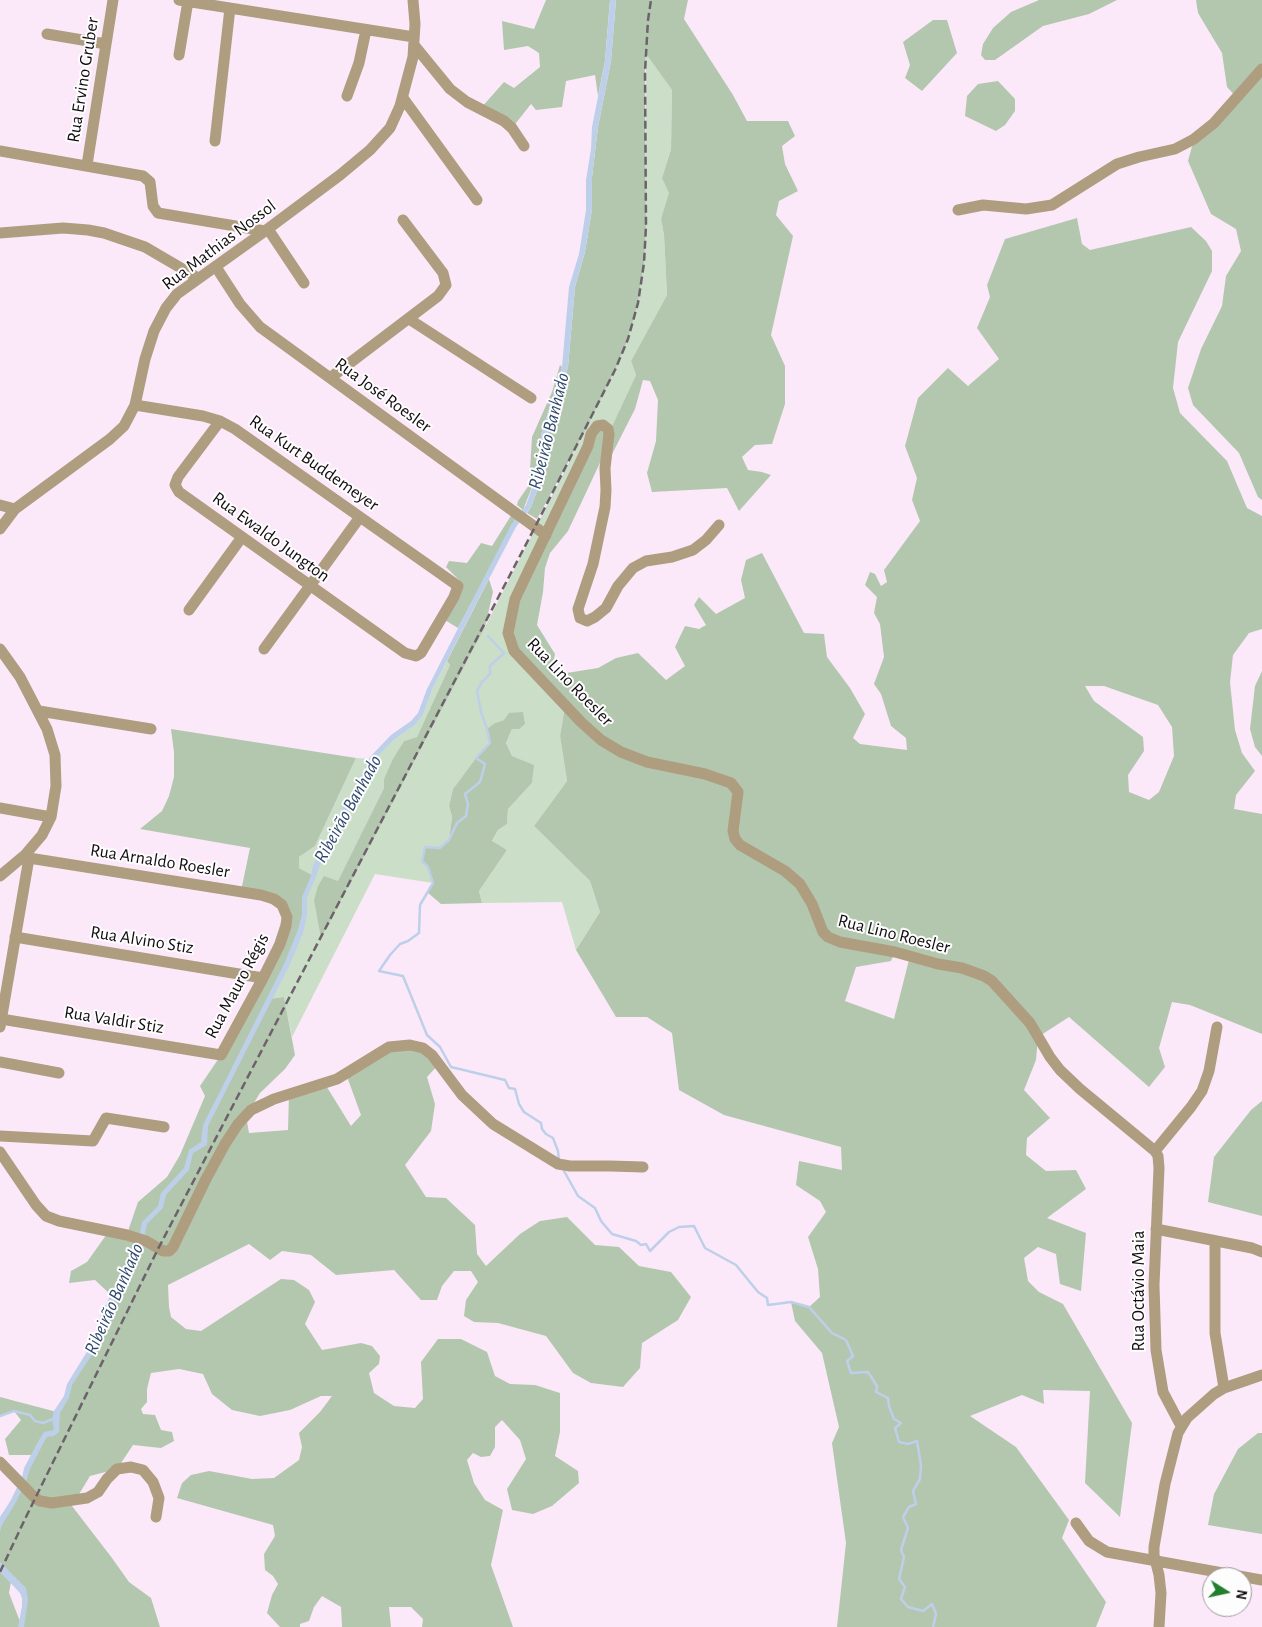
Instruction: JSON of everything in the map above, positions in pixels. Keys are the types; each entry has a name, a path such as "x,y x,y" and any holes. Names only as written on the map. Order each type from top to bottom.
{"street":[{"name":"Rua Ervino Gruber","path":"87,165 113,0"},
{"name":"Rua Mathias Nossol","path":"0,529 15,509 118,433 127,421 135,404 145,359 157,325 166,308 177,294 340,175 370,150 390,128 403,98 414,41 413,0"},
{"path":"179,55 183,1 366,30 414,41 450,89 458,96 504,121 512,128 524,146"},
{"path":"215,141 230,8"},
{"path":"347,96 359,62 366,30"},
{"path":"47,34 106,44"},
{"path":"958,210 983,205 1026,209 1052,205 1117,164 1175,149 1194,139 1214,123 1262,69"},
{"path":"403,98 477,200"},
{"path":"0,151 87,165 146,178 151,185 153,206 158,213 267,230 304,283"},
{"path":"330,378 438,296 446,286 442,273 403,220"},
{"path":"0,233 63,228 104,233 145,247 198,278"},
{"name":"Rua José Roesler","path":"216,267 240,304 253,320 513,512 546,534"},
{"path":"409,319 532,398"},
{"name":"Rua Kurt Buddemeyer","path":"135,404 191,413 220,421 235,429 458,586 454,597 421,653 416,656"},
{"name":"Rua Ewaldo Jungton","path":"220,421 178,477 175,485 179,492 405,654 416,656"},
{"name":"Rua Lino Roesler","path":"719,525 706,540 692,550 646,561 633,568 618,586 606,608 595,618 587,621 580,618 578,609 593,564 605,507 605,468 609,434 608,429 603,425 597,426 591,434 588,446 515,599 508,633 514,651 565,706 601,740 621,752 647,762 705,774 731,782 738,792 733,831 735,839 740,845 785,871 800,884 810,898 823,932 828,937 840,942 895,952 938,964 962,968 992,981 1030,1024 1050,1057 1064,1074 1155,1152"},
{"path":"0,505 15,509"},
{"path":"264,649 360,517"},
{"path":"189,610 242,537"},
{"path":"0,649 5,666 39,711 47,729 55,755 56,786 51,817 42,835 27,857 0,876"},
{"path":"39,711 151,729"},
{"path":"0,808 51,817"},
{"path":"1,1023 27,857"},
{"name":"Rua Arnaldo Roesler","path":"27,857 261,894 274,899 282,905"},
{"name":"Rua Mauro Régis","path":"221,1055 280,944 287,917 282,905"},
{"name":"Rua Alvino Stiz","path":"15,937 263,978"},
{"name":"Rua Valdir Stiz","path":"1,1023 221,1055"},
{"path":"1155,1152 1192,1107 1202,1091 1209,1071 1217,1027"},
{"path":"0,1152 36,1205 46,1216 59,1221 134,1237 146,1241 163,1251 168,1251 173,1247 225,1144 238,1124 252,1110 274,1099 337,1079 384,1050 397,1045 410,1045 428,1050 462,1095 493,1124 558,1164 570,1166 643,1167"},
{"path":"0,1062 60,1073"},
{"path":"0,1136 93,1141 106,1118 164,1127"},
{"name":"Rua Octávio Maia","path":"1155,1152 1158,1156 1159,1168 1154,1305 1157,1366 1163,1392 1181,1426"},
{"path":"1156,1229 1252,1248 1262,1252"},
{"path":"1215,1241 1215,1332 1224,1388"},
{"path":"1158,1627 1161,1593 1154,1547 1173,1448 1181,1426 1196,1408 1224,1388 1260,1377"},
{"path":"0,1462 25,1489 40,1501 52,1503 87,1498 98,1492 117,1469 131,1466 143,1470 153,1482 158,1498 156,1517"},
{"path":"1076,1524 1089,1541 1101,1549 1121,1555 1262,1580"}],"green space":[{"path":"546,0 610,0 605,61 598,96 595,75 566,81 562,107 536,110 531,104 512,128 481,108 504,82 514,88 540,67 539,53 528,46 504,50 502,21 534,29"},
{"path":"616,0 688,0 684,19 733,95 747,121 788,121 795,136 782,146 785,164 798,191 779,201 776,215 793,236 771,335 785,366 785,404 772,444 755,445 742,457 748,470 771,475 739,511 727,488 652,492 647,473 656,441 658,400 650,381 643,380 635,409 605,468 606,450 568,531 550,553 545,568 537,625 555,654 552,670 560,674 598,668 616,658 638,653 666,680 685,666 675,647 685,626 699,629 706,625 694,605 699,597 716,614 745,598 741,580 746,560 762,553 804,633 824,634 827,657 850,688 865,714 853,738 860,744 907,750 906,738 891,726 881,694 874,684 884,657 880,624 874,613 877,597 865,585 870,572 875,574 881,586 887,582 884,570 920,521 912,500 917,478 905,446 918,398 948,368 968,386 999,359 977,328 990,297 987,285 1005,239 1077,218 1082,244 1090,250 1191,227 1206,241 1212,251 1212,271 1178,342 1173,388 1180,413 1227,461 1247,508 1262,516 1262,629 1249,633 1233,655 1230,682 1235,730 1242,753 1255,771 1236,795 1234,809 1262,814 1262,1034 1190,1005 1172,1002 1159,1048 1165,1067 1149,1087 1069,1017 1038,1037 1036,1060 1024,1090 1050,1118 1027,1138 1026,1155 1046,1171 1076,1170 1086,1189 1047,1218 1086,1233 1081,1291 1060,1284 1056,1254 1038,1247 1024,1258 1028,1281 1039,1292 1063,1304 1132,1423 1120,1517 1085,1483 1090,1391 1043,1390 1044,1404 1022,1395 970,1416 1016,1447 1069,1520 1062,1538 1106,1602 1096,1627 837,1627 846,1543 832,1443 839,1427 822,1353 795,1321 791,1302 809,1307 820,1297 818,1269 808,1237 826,1212 820,1201 796,1185 799,1161 842,1170 841,1147 724,1115 679,1090 672,1033 647,1017 616,1017 576,950 600,912 590,881 534,826 567,781 560,736 565,706 514,651 512,611 597,426 609,433 636,375 631,361 667,295 664,235 661,219 669,193 662,178 671,149 672,90 646,54 646,226 644,263 638,303 628,339 584,433 537,519 527,513 542,478 547,455 547,435 568,367 575,287 585,252 592,209 592,177 598,127 611,61","holes":["1085,686 1104,686 1158,705 1172,727 1174,756 1159,792 1149,800 1129,792 1128,775 1144,751 1143,737 1094,701","895,952 910,956 894,1019 845,1001 856,967 891,961"]},
{"path":"1039,0 1117,0 1089,14 1043,26 995,60 985,60 981,55 983,44 993,28 1011,12"},
{"path":"1196,0 1262,0 1262,500 1258,497 1239,453 1193,405 1188,388 1201,349 1222,306 1226,276 1241,251 1236,229 1211,214 1188,161 1194,139 1237,98 1227,87 1222,53 1198,13"},
{"path":"933,20 947,20 957,53 922,91 905,78 910,65 903,42"},
{"path":"646,54 672,90 671,149 662,178 670,193 661,219 664,235 667,295 631,361 636,375 609,434 521,585 565,706 560,736 567,781 534,826 590,881 600,912 576,950 562,902 482,903 479,891 507,850 492,842 498,830 507,824 508,809 532,783 533,765 512,756 506,743 512,729 504,720 495,723 490,743 476,758 453,789 449,806 452,817 449,840 440,848 428,867 433,883 375,874 292,1037 284,997 268,999 314,876 299,868 299,857 315,846 356,758 374,759 395,739 415,725 423,715 432,690 447,661 450,665 417,737 404,741 384,779 384,788 338,882 321,937 485,627 584,433 628,339 638,303 644,263 646,226"},
{"path":"998,81 1015,99 1015,111 1005,125 996,131 965,116 967,96 978,84"},
{"path":"560,365 562,367 541,435 541,455 536,477 523,510 517,505 529,485 532,437 552,392"},
{"path":"512,514 517,516 458,628 443,619 460,581 446,567 449,561 467,563 481,543 492,546"},
{"path":"489,579 493,592 485,627 321,938 314,900 318,886 324,876 338,881 384,788 384,779 393,759 404,741 417,737 450,665 447,661"},
{"path":"1262,671 1262,756 1255,747 1250,729 1255,686"},
{"path":"523,712 525,724 519,729 512,729 506,743 512,756 534,765 532,783 508,809 507,824 498,830 492,841 507,850 479,891 482,903 441,904 427,892 433,883 428,867 422,861 425,847 440,847 449,840 452,817 449,806 453,789 476,758 490,743 487,729 495,723 504,720 509,713"},
{"path":"171,729 356,758 315,846 299,857 299,868 314,876 305,897 300,932 269,999 284,997 295,1055 285,1069 260,1093 246,1116 249,1133 288,1130 289,1094 325,1084 351,1126 361,1115 346,1074 384,1049 410,1045 439,1064 427,1077 435,1104 431,1131 405,1165 426,1197 446,1198 475,1225 477,1254 486,1266 520,1234 540,1221 567,1217 595,1245 619,1247 639,1266 671,1272 691,1297 678,1320 642,1343 640,1368 623,1387 591,1383 573,1373 546,1336 498,1323 474,1322 464,1316 466,1300 478,1282 471,1271 454,1271 442,1286 437,1300 421,1300 394,1270 336,1275 311,1255 282,1251 270,1260 249,1244 168,1285 171,1317 186,1329 201,1331 281,1279 294,1280 309,1290 315,1302 305,1324 322,1350 361,1343 372,1346 380,1356 379,1364 369,1373 374,1393 394,1406 415,1408 423,1399 421,1362 438,1339 461,1339 487,1352 495,1376 510,1384 535,1385 560,1393 560,1432 555,1456 578,1471 579,1483 552,1506 533,1514 512,1510 507,1489 526,1459 520,1440 502,1420 495,1427 495,1447 490,1456 481,1457 473,1453 467,1460 474,1483 485,1500 503,1510 491,1565 513,1627 422,1627 423,1619 411,1607 389,1607 391,1627 342,1627 341,1607 322,1596 314,1607 309,1621 300,1624 300,1627 280,1627 267,1613 272,1595 278,1584 273,1576 265,1570 264,1554 275,1536 273,1525 177,1498 182,1483 191,1475 209,1471 252,1479 274,1478 299,1460 302,1447 299,1433 320,1412 332,1396 321,1396 290,1410 260,1416 232,1410 212,1394 203,1374 179,1369 151,1373 147,1389 147,1402 141,1409 143,1414 155,1415 161,1430 172,1432 174,1441 161,1448 133,1445 117,1469 90,1476 72,1506 129,1582 151,1598 160,1627 0,1627 0,1572 11,1582 9,1593 21,1624 23,1589 0,1566 0,1523 33,1455 9,1455 5,1439 21,1420 14,1411 0,1416 0,1397 57,1412 70,1384 96,1343 113,1297 95,1280 69,1283 71,1271 87,1262 109,1231 127,1234 138,1202 167,1177 180,1155 205,1096 200,1086 221,1055 263,978 285,910 241,891 250,848 140,829 162,811 169,796 174,777 174,752"},
{"path":"1262,1101 1262,1216 1208,1202 1214,1157 1251,1110"},
{"path":"1258,1433 1262,1433 1262,1534 1208,1525 1214,1494 1238,1449"}],"water":[{"name":"Ribeirão Banhado","path":"610,0 616,0 611,61 598,127 592,177 592,209 585,252 575,287 568,367 547,435 547,455 542,478 531,507 516,527 478,600 432,690 423,715 415,725 395,739 374,760 366,777 364,788 352,802 319,867 307,897 307,915 303,933 289,966 208,1126 207,1145 193,1153 189,1170 166,1195 163,1208 147,1224 142,1249 127,1271 123,1288 115,1298 107,1315 99,1344 72,1385 69,1398 60,1413 59,1432 54,1436 47,1437 44,1442 0,1532 0,1517 22,1478 24,1468 44,1432 54,1430 52,1419 54,1411 64,1396 67,1384 93,1342 101,1314 110,1296 118,1287 121,1270 137,1248 142,1222 158,1206 161,1193 184,1168 189,1150 201,1142 203,1125 284,964 297,932 302,915 302,897 313,866 347,800 358,786 370,757 391,735 411,721 418,713 427,689 511,525 526,505 536,477 541,455 541,435 562,367 569,287 579,254 586,210 586,180 592,127 605,61"},
{"path":"0,1562 26,1588 28,1600 24,1627 18,1627 23,1601 20,1593 0,1572"}],"waterway":[{"path":"488,636 504,653 490,666 490,674 477,691 490,743 476,758 485,764 480,782 465,794 468,804 466,816 457,823 449,840 440,848 425,847 422,861 428,867 433,883 420,905 419,933 400,944 379,971 403,976 427,1035 440,1047 451,1067 505,1080 509,1088 515,1089 519,1104 524,1112 541,1123 542,1129 553,1138 558,1151 559,1161"},
{"path":"564,1171 578,1196 595,1208 601,1221 612,1234 636,1241 641,1245 646,1244 650,1251 669,1232 679,1227 694,1226 705,1248 736,1265 758,1292 767,1298 768,1305 791,1302 809,1307 832,1333 846,1340 853,1356 847,1361 851,1373 868,1372 877,1386 876,1392 888,1398 894,1419 901,1423 895,1428 899,1442 908,1444 917,1441 921,1465 920,1479 913,1491 916,1504 909,1507 903,1517 908,1528 901,1550 904,1557 899,1579 905,1587 901,1599 908,1607 923,1611 932,1604 936,1614 933,1627"},
{"path":"0,1416 14,1411 30,1415 35,1421 43,1423 53,1419"}],"railway":[{"path":"0,1572 158,1249 535,527 615,370 628,339 638,303 644,263 646,226 645,72 651,0"}]}
